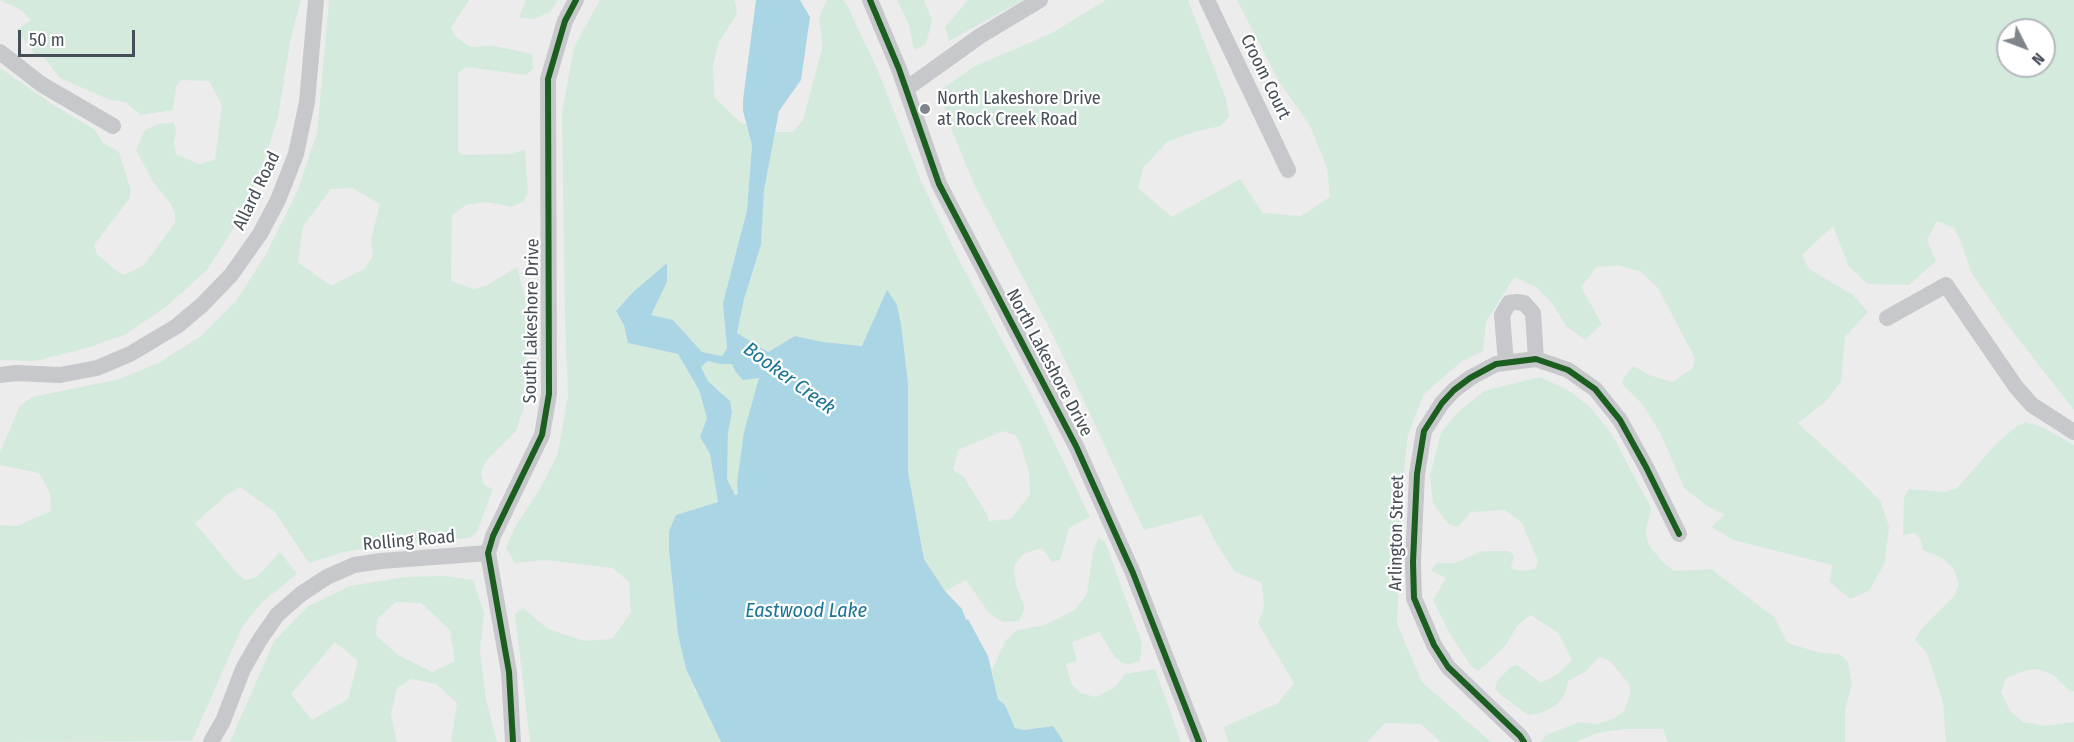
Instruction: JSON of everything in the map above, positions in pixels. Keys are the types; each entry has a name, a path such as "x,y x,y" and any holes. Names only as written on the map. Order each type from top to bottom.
{"street":[{"name":"Allard Road","path":"0,375 60,375 97,368 130,354 177,327 231,275 260,234 278,200 296,154 307,102 316,0"},
{"name":"South Lakeshore Drive","path":"488,553 493,536 542,435 546,414 549,394 548,79 565,21 576,0"},
{"name":"North Lakeshore Drive","path":"870,0 906,89 939,184 1076,446 1133,573 1199,742"},
{"path":"906,89 980,36 1040,0"},
{"name":"Croom Court","path":"1207,0 1288,170"},
{"path":"0,52 40,84 113,126"},
{"path":"1887,318 1946,285 2016,387 2032,405 2074,432"},
{"path":"1506,363 1502,315 1509,303 1524,303 1533,313 1536,359"},
{"name":"Arlington Street","path":"1524,742 1448,667 1434,645 1414,598 1413,562 1417,474 1425,431 1442,404 1454,390 1470,378 1496,364 1536,359 1568,370 1595,389 1620,420 1646,466 1679,534"},
{"name":"Rolling Road","path":"211,742 223,721 243,669 259,641 277,615 301,594 327,577 354,566 381,561 488,553"},
{"path":"488,553 509,672 513,742"}],"green space":[{"path":"0,0 301,0 291,37 278,117 262,167 237,223 207,270 167,306 126,334 87,348 35,361 0,360 0,68 55,106 94,129 103,143 119,152 131,191 129,199 94,245 97,254 124,275 143,266 175,223 175,214 171,204 153,182 136,150 145,130 158,124 173,122 176,130 174,144 176,154 199,164 215,160 222,105 209,81 181,80 176,87 173,110 141,115 125,102 110,100 60,78 44,57 35,54 17,30 31,20 21,10"},
{"path":"329,0 469,0 451,28 455,36 470,47 494,46 532,54 533,68 527,75 466,67 458,73 458,151 462,155 509,154 525,150 528,192 524,201 511,207 487,202 466,205 452,215 451,281 474,289 486,286 517,267 525,298 526,400 516,431 485,462 481,474 484,485 493,489 477,532 470,538 398,543 344,552 309,563 275,512 240,487 227,495 195,523 245,580 257,577 280,552 297,574 262,602 242,627 192,741 0,742 0,525 17,526 51,511 50,493 39,473 0,465 0,452 20,406 32,397 120,379 160,362 201,336 236,301 265,256 297,192 317,133","holes":["352,188 380,204 371,240 373,256 364,269 331,286 298,262 303,226 331,189"]},
{"path":"526,0 558,0 550,12 534,19 519,17"},
{"path":"600,0 735,0 737,14 719,42 713,65 714,97 740,122 747,125 752,145 747,210 723,303 727,347 722,356 702,352 673,320 651,315 667,282 667,263 633,292 616,311 624,325 628,343 678,354 699,390 707,418 700,437 710,454 718,502 711,505 669,550 678,635 686,669 695,687 694,691 698,693 721,742 530,742 515,614 523,608 548,629 585,641 612,639 631,612 629,582 613,568 545,560 515,563 506,548 515,527 541,487 558,453 568,396 562,113 574,47"},
{"path":"827,0 843,0 846,3 879,73 921,181 959,260 1033,398 1090,517 1069,528 1060,560 1052,562 1042,548 1023,554 1014,566 1016,585 1025,608 1019,621 1003,622 989,613 966,580 945,591 924,559 908,472 908,383 901,324 897,305 887,291 863,346 823,342 795,336 768,352 737,333 744,299 761,245 763,190 775,132 793,132 803,120 823,45 819,18","holes":["1003,431 1015,435 1021,445 1029,473 1030,494 1011,519 988,521 988,516 963,476 953,470 958,450"]},
{"path":"897,0 924,0 932,20 926,44 914,50 909,25"},
{"path":"968,0 1023,0 949,41 945,27"},
{"path":"1106,0 1188,0 1226,99 1229,117 1221,126 1197,131 1167,142 1143,168 1138,188 1172,217 1240,179 1263,213 1301,216 1330,197 1327,168 1310,126 1280,83 1237,0 2074,0 2074,410 2006,323 1971,272 1954,228 1937,221 1927,240 1936,261 1909,285 1868,284 1849,267 1833,226 1802,255 1809,269 1853,295 1868,312 1845,337 1841,382 1825,402 1798,423 1881,502 1889,527 1885,562 1869,591 1850,599 1830,582 1832,565 1733,540 1712,527 1724,514 1707,506 1684,488 1661,434 1643,405 1622,384 1624,377 1634,366 1649,375 1672,382 1693,368 1695,358 1658,288 1641,272 1617,265 1597,267 1581,287 1602,324 1585,340 1566,326 1552,303 1536,287 1514,277 1486,322 1483,351 1462,361 1424,394 1408,434 1402,488 1397,624 1422,682 1491,742 1441,742 1421,724 1385,723 1367,742 1228,742 1224,727 1278,703 1294,683 1258,623 1264,607 1262,583 1235,572 1202,515 1144,530 1054,337 975,186 947,119 941,90 973,67 1052,33"},
{"path":"708,361 732,364 735,371 759,377 737,483 738,494 735,495 727,479 728,432 732,413 722,392 708,381 701,367"},
{"path":"1540,377 1568,390 1589,406 1611,433 1650,506 1646,536 1650,547 1662,561 1674,571 1711,569 1774,617 1788,643 1817,652 1841,655 1848,662 1852,684 1845,711 1845,742 1668,742 1663,729 1623,729 1597,733 1576,742 1541,742 1546,735 1580,722 1598,724 1615,718 1624,711 1631,693 1629,684 1610,661 1602,657 1598,658 1586,671 1568,681 1565,694 1558,704 1542,713 1528,715 1502,696 1495,689 1497,681 1511,667 1517,665 1541,683 1558,674 1572,660 1558,633 1531,615 1518,625 1505,646 1478,671 1471,666 1450,634 1433,600 1446,578 1431,570 1437,563 1455,563 1482,551 1509,551 1514,556 1511,568 1519,571 1535,569 1538,561 1522,523 1505,510 1471,512 1458,527 1448,524 1433,503 1430,476 1441,433 1457,413 1484,391"},
{"path":"2026,422 2042,427 2074,445 2074,691 2071,692 2053,675 2038,669 2024,671 2006,678 2001,692 2010,711 2023,722 2046,726 2074,722 2074,742 1946,742 1943,703 1927,653 1915,640 1922,628 1955,595 1959,583 1953,568 1942,558 1923,550 1920,538 1915,533 1903,535 1904,498 1909,489 1944,492 1957,488 1996,444 2017,426"},
{"path":"1099,537 1105,542 1142,643 1140,661 1130,664 1122,663 1114,656 1099,632 1072,642 1077,661 1066,664 1071,683 1080,693 1096,697 1115,687 1125,674 1155,669 1181,742 1064,742 1053,726 1024,730 1015,728 1005,705 998,699 992,670 1006,640 1018,630 1045,625 1075,610 1087,594 1093,551"},
{"path":"444,576 473,580 484,613 480,650 486,699 497,742 451,742 457,703 436,684 411,679 397,688 391,714 397,742 230,742 274,641 308,606 350,586 405,577","holes":["396,602 421,603 450,630 455,661 432,672 398,655 376,635 377,619","335,642 358,661 348,699 312,720 291,694"]}],"water":[{"name":"Eastwood Lake","path":"756,0 800,0 810,17 801,80 779,111 764,190 761,245 744,299 737,333 768,352 795,336 823,342 862,346 887,290 897,305 901,324 908,383 908,472 924,559 945,591 962,609 966,620 968,619 988,656 998,699 1005,705 1015,728 1024,730 1053,726 1064,742 721,742 686,669 678,635 669,550 669,531 676,515 718,502 710,454 700,437 707,418 699,390 678,354 628,343 624,325 616,311 633,292 667,263 667,282 651,315 673,320 702,352 722,356 727,348 723,303 747,210 752,145 743,111","holes":["708,361 732,364 743,380 759,378 744,432 737,483 738,494 735,495 727,479 728,432 732,413 730,401 708,381 701,367"]}],"cycle path":[{"path":"513,742 509,672 488,553 493,536 542,435 549,394 548,79 565,21 576,0"},
{"path":"870,0 899,69 939,184 1076,446 1133,573 1199,742"},
{"path":"1524,742 1448,667 1434,645 1414,598 1413,562 1417,474 1424,431 1442,403 1470,378 1496,364 1536,359 1568,370 1595,389 1620,420 1679,534"}],"place":[{"name":"North Lakeshore Drive at Rock Creek Road","path":"925,109"}],"water label":[{"name":"Booker Creek","path":"789,379"}]}
